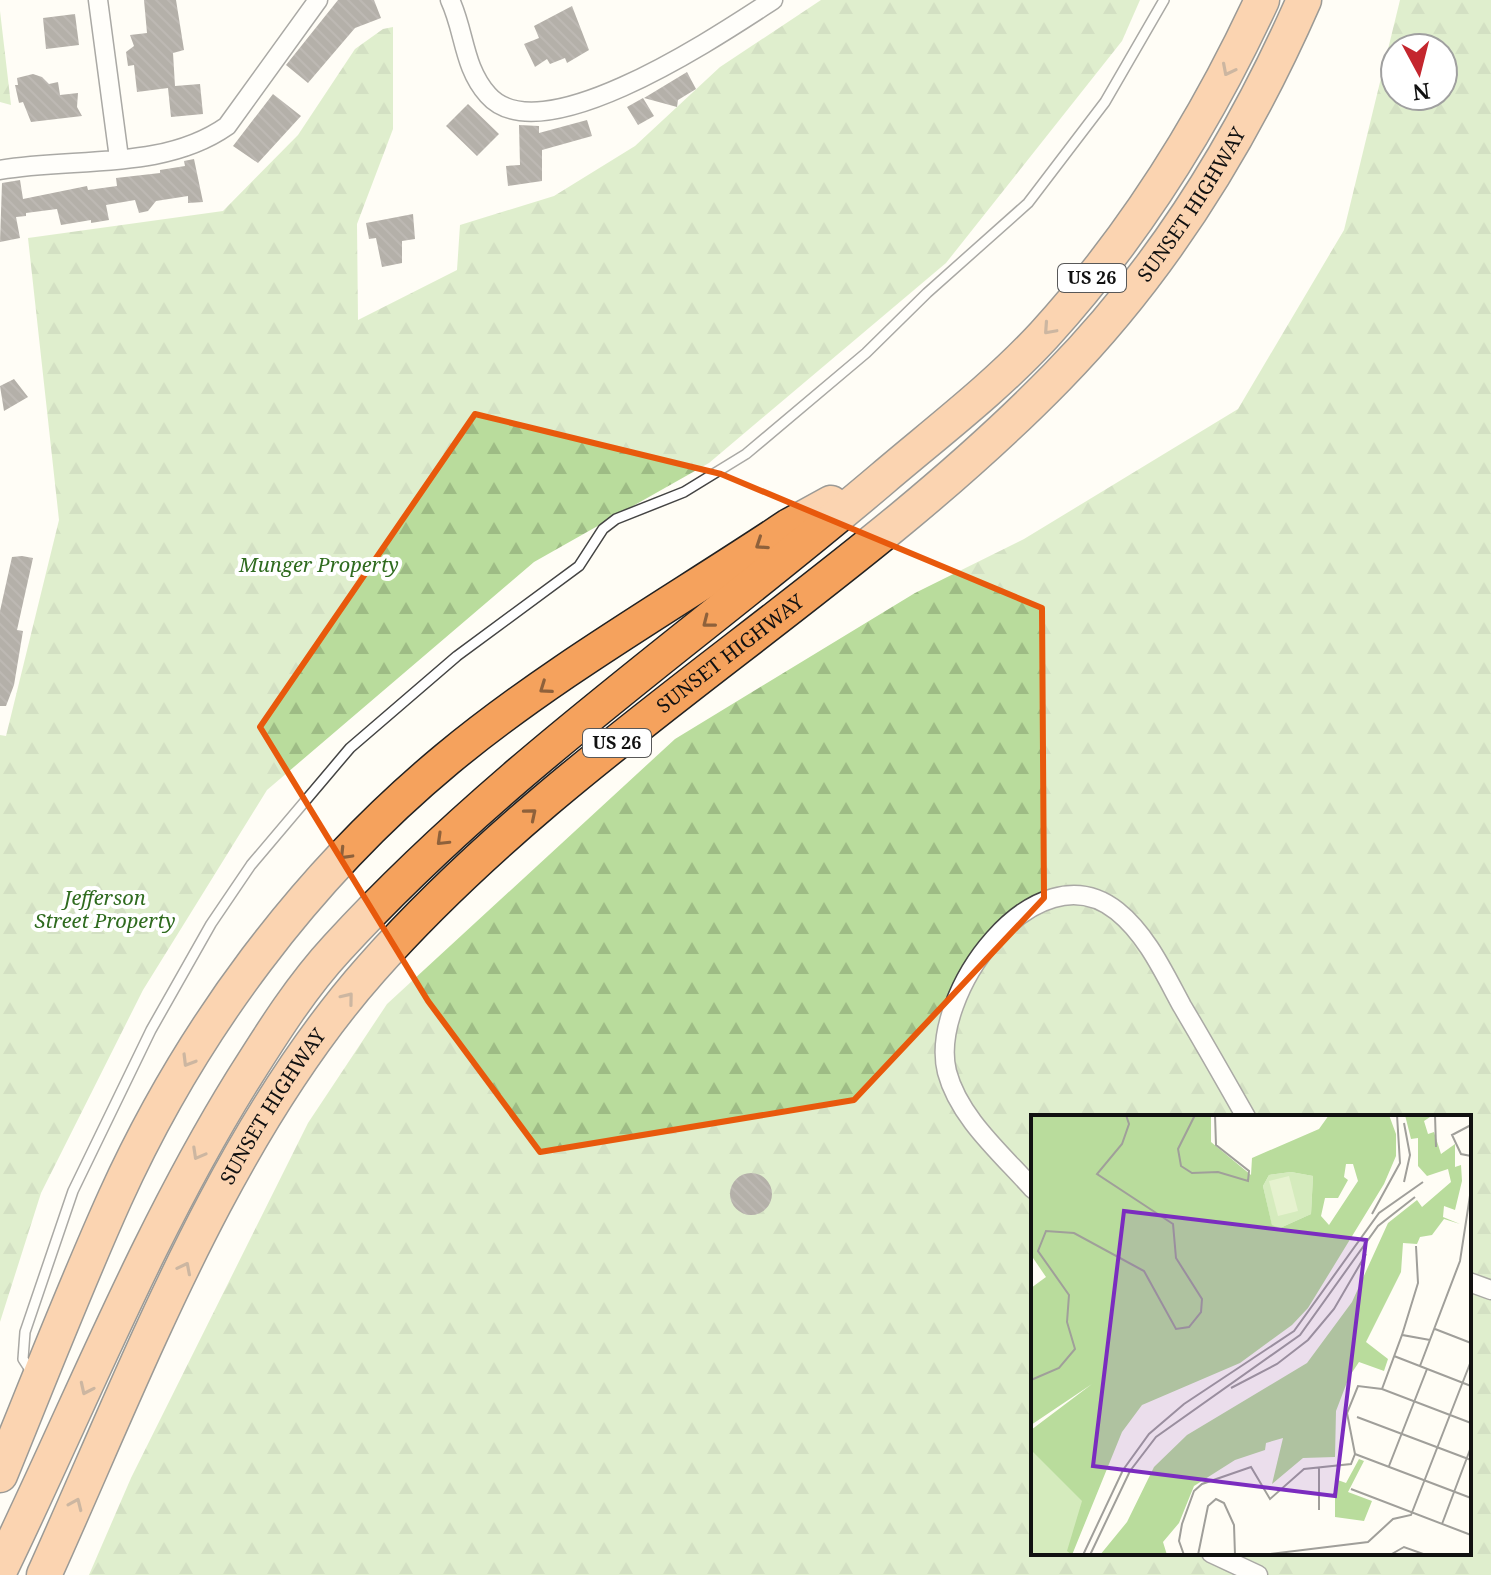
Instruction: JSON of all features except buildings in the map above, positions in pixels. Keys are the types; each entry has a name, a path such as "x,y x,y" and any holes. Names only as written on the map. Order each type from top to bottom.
{"highway":[{"name":"SUNSET HIGHWAY","path":"0,1570 198,1153 287,1012 332,954 401,880 524,768 855,502 1010,370 1102,267 1183,151 1262,0"},
{"name":"SUNSET HIGHWAY","path":"44,1575 173,1291 236,1166 333,1016 370,970 453,882 528,816 914,508 1059,376 1144,277 1181,226 1253,108 1304,0"},
{"path":"0,1475 116,1196 177,1078 241,980 322,878 405,796 505,716 789,526 827,503 855,502"}],"street":[{"path":"98,0 119,158"},
{"path":"0,170 119,158 183,148 207,140 227,126 318,0"},
{"path":"450,0 463,51 489,97 507,110 530,113 604,97 697,49 773,0"},
{"path":"1031,1187 980,1129 957,1096 947,1070 945,1045 950,1016 978,958 1013,919 1040,903 1068,895 1088,896 1116,911 1130,924 1154,956 1245,1115"},
{"path":"1471,1283 1491,1290"},
{"path":"1215,1555 1258,1575"}],"lane":[{"path":"39,1380 23,1359 25,1332 73,1191 151,1030 211,924 251,865 350,748 457,656 579,566 603,529 616,519 684,492 746,454 866,353 927,293 1028,203 1105,102 1164,0"}],"highlighted area":[{"path":"475,414 721,474 1042,608 1044,898 854,1100 540,1152 428,1001 260,727"}],"green space":[{"path":"821,0 1140,0 1122,41 946,263 709,463 534,562 267,790 143,990 41,1193 0,1322 0,735 6,736 59,520 28,238 223,211 298,135 355,49 383,29 393,27 393,129 357,224 358,320 457,270 460,225 554,196 635,146 720,67"},
{"path":"1400,0 1491,0 1491,1575 89,1575 131,1478 308,1123 387,1004 675,739 915,593 1024,539 1238,409 1344,230 1379,86 1379,112 1459,112 1459,32 1392,32"},
{"path":"0,11 11,105 0,102"}],"park label":[{"name":"Munger Property","path":"319,565"},
{"name":"Jefferson Street Property","path":"105,910"}]}
